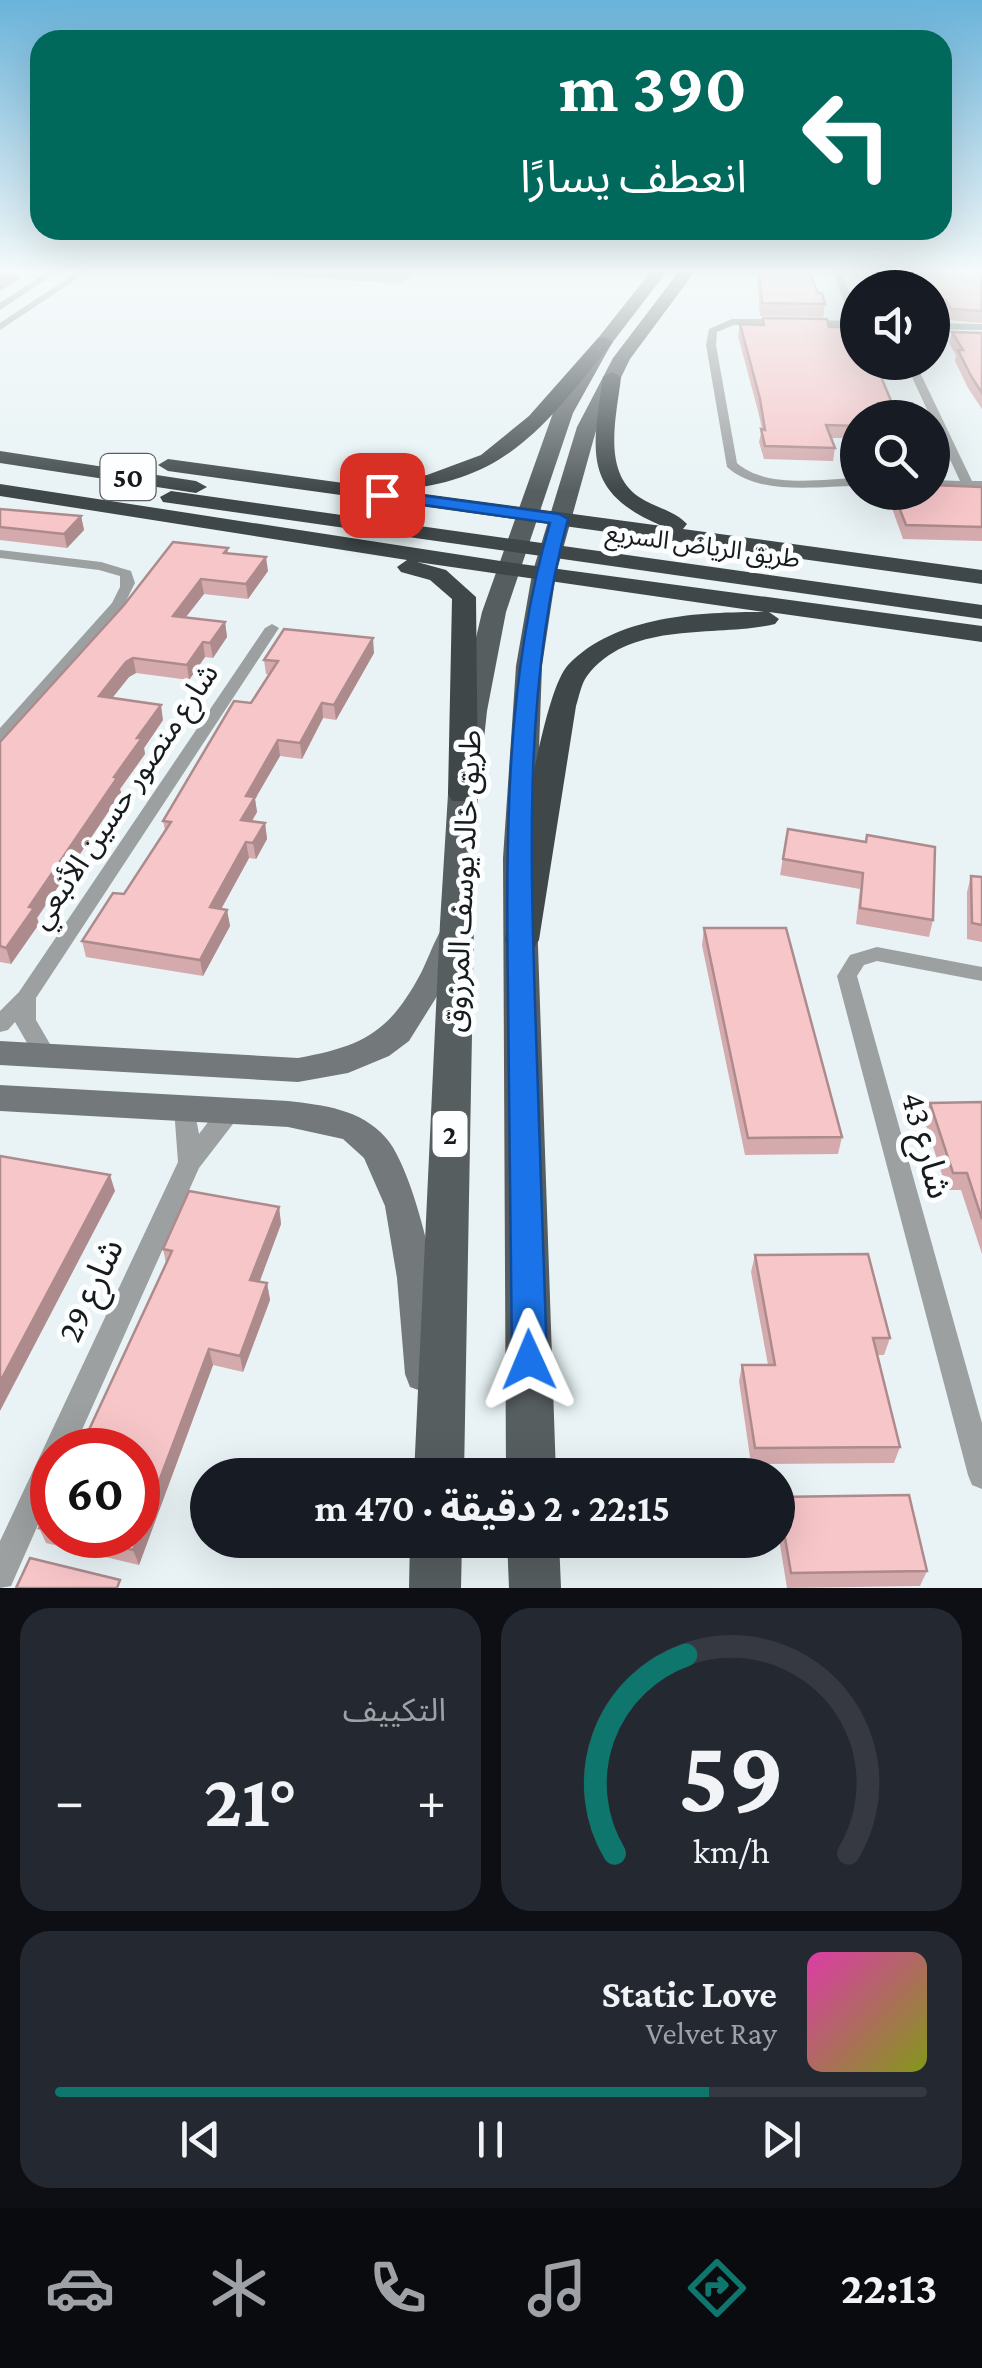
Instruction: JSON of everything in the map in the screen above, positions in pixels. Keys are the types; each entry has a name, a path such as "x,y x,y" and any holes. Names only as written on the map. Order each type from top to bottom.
{"highway":[{"path":"240,474 398,484 469,470 503,453 526,432 602,344"},
{"path":"612,377 602,463 608,481 643,511 982,634"},
{"path":"0,442 656,533 852,587"},
{"name":"طريق الرياض السريع","path":"0,458 249,511"},
{"name":"طريق الرياض السريع","path":"0,472 249,511 852,587 982,612"},
{"path":"0,490 249,511 380,549 642,586 852,587 982,577"},
{"path":"380,549 420,545 445,530 448,521 443,512 417,500"},
{"path":"249,511 438,575 454,584 464,598 466,611 463,794"},
{"path":"642,586 602,571 596,559 599,548 612,539 656,533"},
{"path":"522,940 562,706 576,672 630,638 665,628 738,619 852,587"},
{"name":"طريق الرياض السريع","path":"852,587 982,594"}],"main road":[{"name":"طريق خالد يوسف المرزوق","path":"439,1458 457,923 463,794 473,711 494,612 526,515 563,414 603,344"},
{"name":"طريق خالد يوسف المرزوق","path":"531,1458 519,858 529,666 544,574 587,427 632,344"},
{"path":"534,1558 535,1588"}],"street":[{"path":"711,344 734,470 761,480 840,482"},
{"path":"920,380 975,485 950,484"},
{"path":"0,554 101,566 126,574 128,590 0,738"},
{"name":"شارع منصور حسين الأنبعي","path":"0,1024 26,998 272,628"},
{"path":"0,1053 298,1070 348,1061 378,1048 398,1033 434,977 457,923"},
{"name":"شارع 43","path":"982,974 877,954 857,960 847,976 982,1475"},
{"path":"26,998 25,1020 46,1056"},
{"path":"70,1101 93,1092 103,1076 100,1068 85,1058"},
{"path":"0,1098 323,1118 356,1130 382,1155 404,1200 430,1458"},
{"name":"شارع 29","path":"185,1108 190,1162"},
{"name":"شارع 29","path":"68,1428 190,1162 232,1111"},
{"path":"0,1576 30,1510"}],"building":[{"path":"745,344 840,344 840,380 882,380 891,400 840,400 840,425 826,425 835,448 765,446 761,429 765,430"},
{"path":"959,344 982,344 982,393 958,350 963,350"},
{"path":"950,486 982,487 982,527 906,525 900,510 950,510"},
{"path":"0,509 81,516 64,534 0,527"},
{"path":"173,542 266,557 246,584 201,579 173,616 225,622 210,643 203,642 187,665 133,658 99,696 161,705 137,738 142,738 114,777 117,778 29,907 34,908 6,948 0,946 0,742 124,605"},
{"path":"284,629 373,638 334,705 322,703 300,743 278,740 246,796 255,797 241,820 265,823 253,843 246,842 210,907 227,910 200,960 82,941 113,893 124,894 171,822 163,821 234,701 251,703 278,661 264,660"},
{"path":"788,829 866,842 867,835 935,847 933,920 860,908 863,873 783,859"},
{"path":"971,876 982,877 982,925 972,923"},
{"path":"704,928 786,928 842,1137 748,1138"},
{"path":"982,1102 982,1219 967,1173 953,1173 930,1103"},
{"path":"0,1156 110,1175 0,1382"},
{"path":"189,1191 279,1207 250,1280 267,1283 240,1356 209,1349 160,1479 160,1428 90,1428 172,1251 163,1249"},
{"path":"868,1254 890,1338 873,1338 900,1447 755,1448 742,1365 775,1365 755,1255"},
{"path":"909,1495 927,1571 791,1573 788,1558 795,1558 795,1497"},
{"path":"30,1558 120,1580 117,1588 16,1588"}],"route":[{"path":"382,495 559,519 544,574 529,666 519,858 529,1360"}]}
